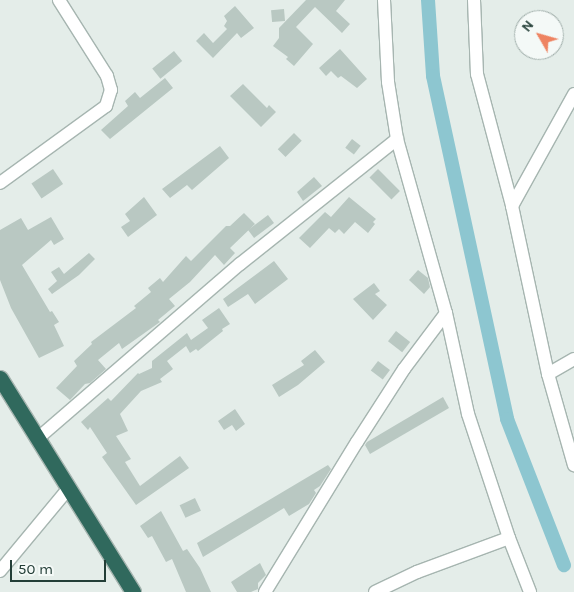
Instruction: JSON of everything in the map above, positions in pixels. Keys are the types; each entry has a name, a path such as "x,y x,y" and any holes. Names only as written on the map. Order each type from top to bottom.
{"highway":[{"path":"0,378 133,592"}],"street":[{"path":"0,183 106,106 111,90 107,76 59,0"},
{"path":"384,0 388,82 396,140 446,313 468,414 530,592"},
{"path":"474,0 478,74 512,206 548,374 574,465"},
{"path":"512,206 574,94"},
{"path":"37,439 240,264 396,140"},
{"path":"265,592 372,418 404,369 446,313"},
{"path":"548,374 574,359"},
{"path":"0,571 68,488"},
{"path":"375,592 417,572 510,538"}],"building":[{"path":"306,0 345,0 336,11 350,24 342,33 315,7 296,27 313,44 294,66 286,59 288,57 273,46 279,38 279,28"},
{"path":"235,6 254,28 241,38 237,33 213,58 196,41 204,33 213,43 227,29 224,26 227,21 224,16"},
{"path":"284,9 285,21 272,22 271,10"},
{"path":"340,49 367,79 357,88 341,76 338,78 331,71 326,76 319,68"},
{"path":"174,51 182,61 160,79 152,69"},
{"path":"165,78 173,88 110,139 101,130 128,106 125,101 135,92 140,98"},
{"path":"243,84 267,108 269,105 276,112 261,127 230,96"},
{"path":"294,133 302,141 286,157 278,149"},
{"path":"352,139 361,146 354,154 345,148"},
{"path":"220,146 229,158 192,190 187,185 170,198 162,189"},
{"path":"53,169 63,184 42,198 31,184"},
{"path":"378,169 400,191 391,199 370,177"},
{"path":"314,177 322,186 303,201 297,192"},
{"path":"144,197 157,215 128,237 121,227 130,221 125,214"},
{"path":"349,197 376,219 373,222 375,224 368,233 355,222 344,234 339,229 335,233 329,228 310,248 299,238 325,212 331,217"},
{"path":"244,213 255,224 230,248 235,253 224,265 215,255 190,282 169,299 175,306 158,320 160,322 122,349 119,343 98,360 106,369 90,383 85,384 70,400 56,388 77,366 74,361 92,344 91,342 136,308 134,306 151,292 148,288 160,278 163,282 186,256 191,261 226,226 230,226"},
{"path":"268,215 274,223 254,238 248,230"},
{"path":"51,217 64,239 54,245 51,240 22,265 50,312 52,311 59,322 54,325 64,346 39,358 11,308 0,280 0,230 21,218 28,230"},
{"path":"89,253 95,259 79,275 52,294 48,289 57,281 51,272 59,267 64,274"},
{"path":"274,261 288,279 255,304 248,294 228,307 223,299"},
{"path":"418,270 428,278 430,287 424,294 409,280"},
{"path":"374,283 380,291 375,294 387,305 373,320 353,299"},
{"path":"219,308 230,324 198,351 196,349 190,353 186,346 167,361 173,369 160,379 162,382 141,391 120,414 128,431 116,436 131,459 125,462 140,486 180,456 189,468 136,505 102,457 107,453 90,427 88,430 81,422 108,398 111,401 138,373 152,368 152,361 187,333 191,340 208,328 202,320"},
{"path":"396,331 410,342 402,352 388,341"},
{"path":"315,350 325,362 298,385 279,397 272,385 304,365 301,361"},
{"path":"378,361 390,370 383,380 371,371"},
{"path":"443,397 449,408 370,454 365,445 367,442"},
{"path":"235,409 245,424 236,431 232,425 224,430 218,421"},
{"path":"328,465 331,469 320,486 314,490 316,493 309,504 289,516 284,508 203,557 197,543"},
{"path":"195,498 201,511 186,518 180,505"},
{"path":"161,511 183,551 187,549 200,568 211,592 186,592 172,559 166,562 152,536 148,538 140,526"},
{"path":"260,563 266,575 258,583 258,589 251,592 237,592 231,582"}],"waterway":[{"path":"428,0 433,76 507,419 564,565"}]}
